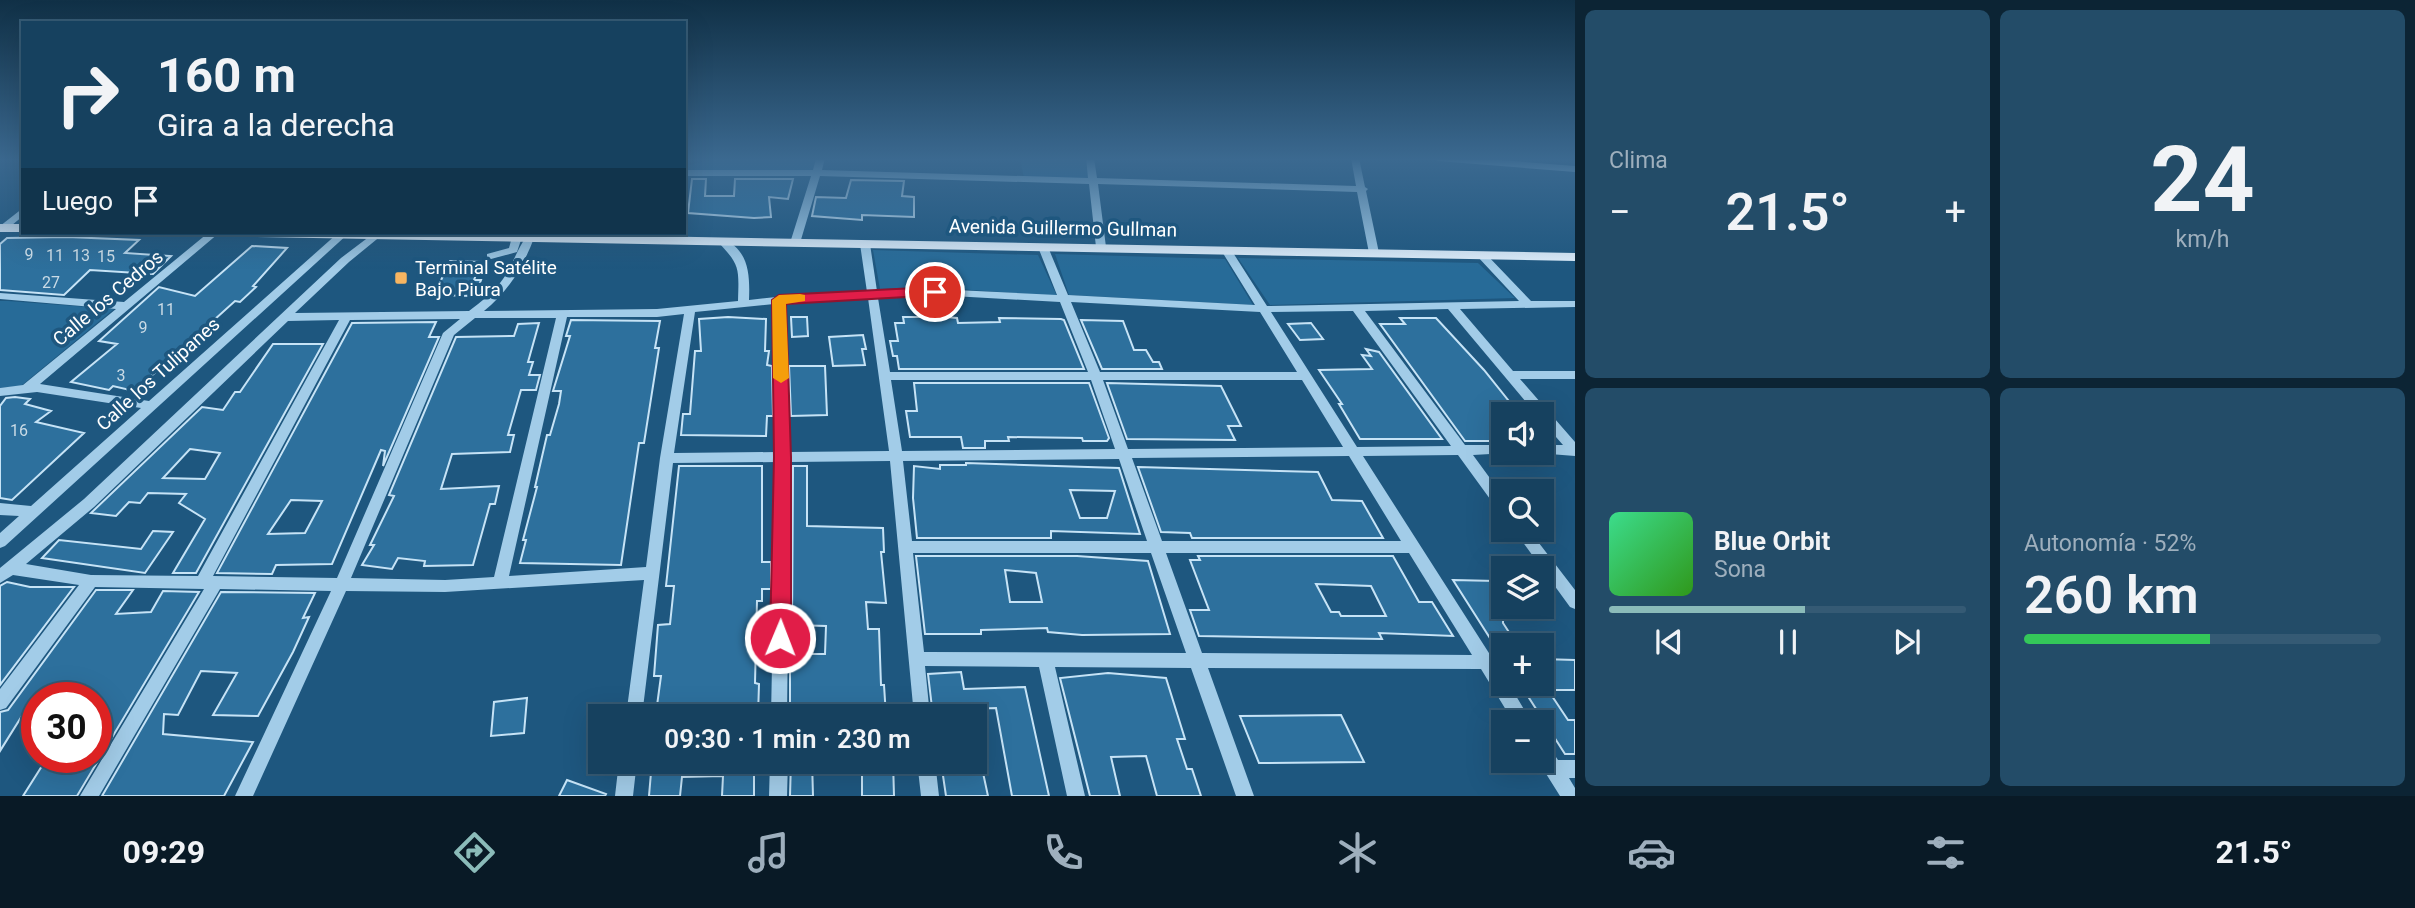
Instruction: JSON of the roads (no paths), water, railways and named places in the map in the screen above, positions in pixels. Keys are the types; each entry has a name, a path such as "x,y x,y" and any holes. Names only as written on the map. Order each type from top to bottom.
{"main road":[{"path":"1,228 21,228"},
{"name":"Avenida Guillermo Gullman","path":"377,235 523,238 647,236 795,243 1575,257"}],"street":[{"path":"795,243 810,195"},
{"path":"1095,195 1101,247"},
{"path":"1364,195 1374,253"},
{"path":"1,228 21,213"},
{"name":"Calle los Cedros","path":"25,390 212,235"},
{"name":"Calle los Tulipanes","path":"0,542 341,235"},
{"path":"5,573 89,503 345,260 377,235"},
{"path":"491,256 513,250 523,238"},
{"path":"244,796 341,585 449,333 506,283 523,238"},
{"path":"722,241 738,254 744,267 743,303"},
{"path":"865,244 886,376 921,704"},
{"path":"1043,247 1095,374 1245,796"},
{"path":"1226,250 1516,710"},
{"path":"1482,256 1527,303"},
{"path":"285,317 690,310 779,300 935,292 1265,309 1575,304"},
{"path":"0,296 126,306"},
{"path":"779,300 783,457 779,704"},
{"path":"1450,305 1575,450"},
{"path":"1356,307 1491,490"},
{"path":"636,704 667,458 690,310"},
{"path":"500,583 562,314"},
{"path":"89,796 209,583 347,316"},
{"path":"1509,375 1575,375"},
{"path":"886,376 1306,376"},
{"path":"0,392 37,388 153,406"},
{"path":"667,458 1491,450"},
{"path":"1554,450 1575,450"},
{"path":"0,509 33,512"},
{"path":"1530,542 1575,602"},
{"path":"905,547 1413,547"},
{"path":"5,573 91,581 445,586 652,573"},
{"path":"0,702 91,581"},
{"path":"916,659 1486,662"},
{"path":"1045,659 1076,796"},
{"path":"1554,769 1575,769"},
{"path":"1554,771 1570,796"},
{"path":"624,796 627,774"},
{"path":"778,796 779,774"},
{"path":"927,774 930,796"}],"place":[{"name":"Terminal Satélite Bajo Piura","path":"401,278"}]}
